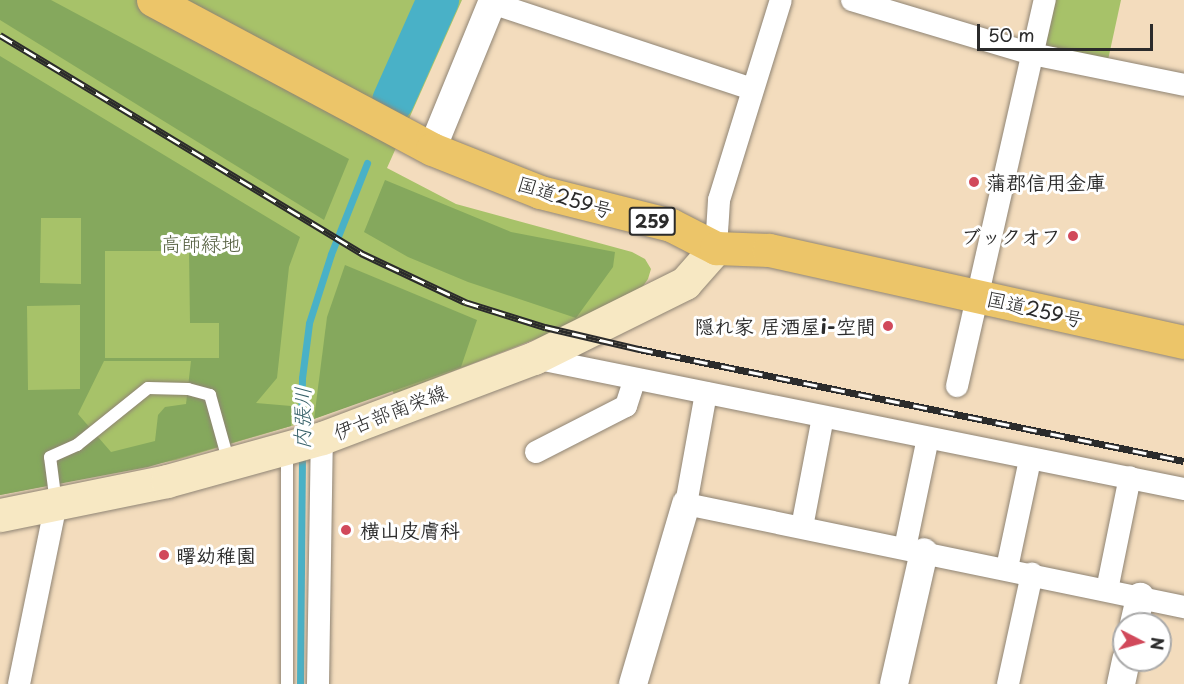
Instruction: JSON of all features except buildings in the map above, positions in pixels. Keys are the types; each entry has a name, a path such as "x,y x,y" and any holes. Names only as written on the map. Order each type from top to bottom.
{"highway":[{"name":"国道259号","path":"153,0 432,149 540,192 671,225 716,248 769,250 1184,342"}],"main road":[{"name":"伊古部南栄線","path":"0,515 230,464 309,442 534,358 684,283 716,248"}],"street":[{"path":"716,248 719,200 752,89 782,0"},
{"path":"852,0 1032,54 1184,85"},
{"path":"957,386 975,295 1045,0"},
{"path":"432,149 492,2 752,89"},
{"path":"534,358 1030,460 1184,489"},
{"path":"536,452 626,406 635,379"},
{"path":"633,684 686,504 706,393"},
{"path":"802,527 823,417"},
{"path":"894,684 915,550 928,438"},
{"path":"309,442 318,684"},
{"path":"1006,568 1030,460"},
{"path":"1107,590 1130,477"},
{"path":"19,684 56,504"},
{"path":"686,504 1107,590 1137,611 1184,607"},
{"path":"1008,684 1032,574"}],"lane":[{"path":"56,504 50,457 77,445 148,388 188,388 210,395 230,464"},
{"path":"287,684 309,442"}],"green space":[{"name":"高師緑地","path":"0,0 462,0 387,168 456,204 632,252 645,259 651,269 648,279 641,289 556,331 394,394 392,390 308,421 176,460 0,495"},
{"path":"0,0 51,0 349,159 324,220 0,20"},
{"path":"1053,0 1121,0 1108,60 1042,45"},
{"path":"0,56 300,237 289,267 277,378 256,403 291,406 291,426 148,467 0,495","holes":["41,218 81,218 81,284 40,283","105,251 189,251 190,323 219,323 219,358 105,358","80,305 80,389 28,390 27,306","104,361 191,361 186,404 165,407 158,415 155,441 111,452 78,414"]},
{"path":"385,180 511,232 615,252 613,267 576,318 468,282 408,257 364,232"},
{"path":"345,265 477,320 461,367 314,419 327,317"}],"waterway":[{"name":"内張川","path":"393,101 438,0"},
{"name":"内張川","path":"301,435 302,378 309,323 331,254 367,163"},
{"name":"内張川","path":"300,684 302,453"}],"railway":[{"path":"0,35 361,253 465,302 545,327 639,349 1184,461"}],"place":[{"name":"蒲郡信用金庫","path":"974,182"},
{"name":"ブックオフ","path":"1073,236"},
{"name":"隠れ家 居酒屋i-空間","path":"888,326"},
{"name":"横山皮膚科","path":"346,530"},
{"name":"曙幼稚園","path":"164,555"}]}
